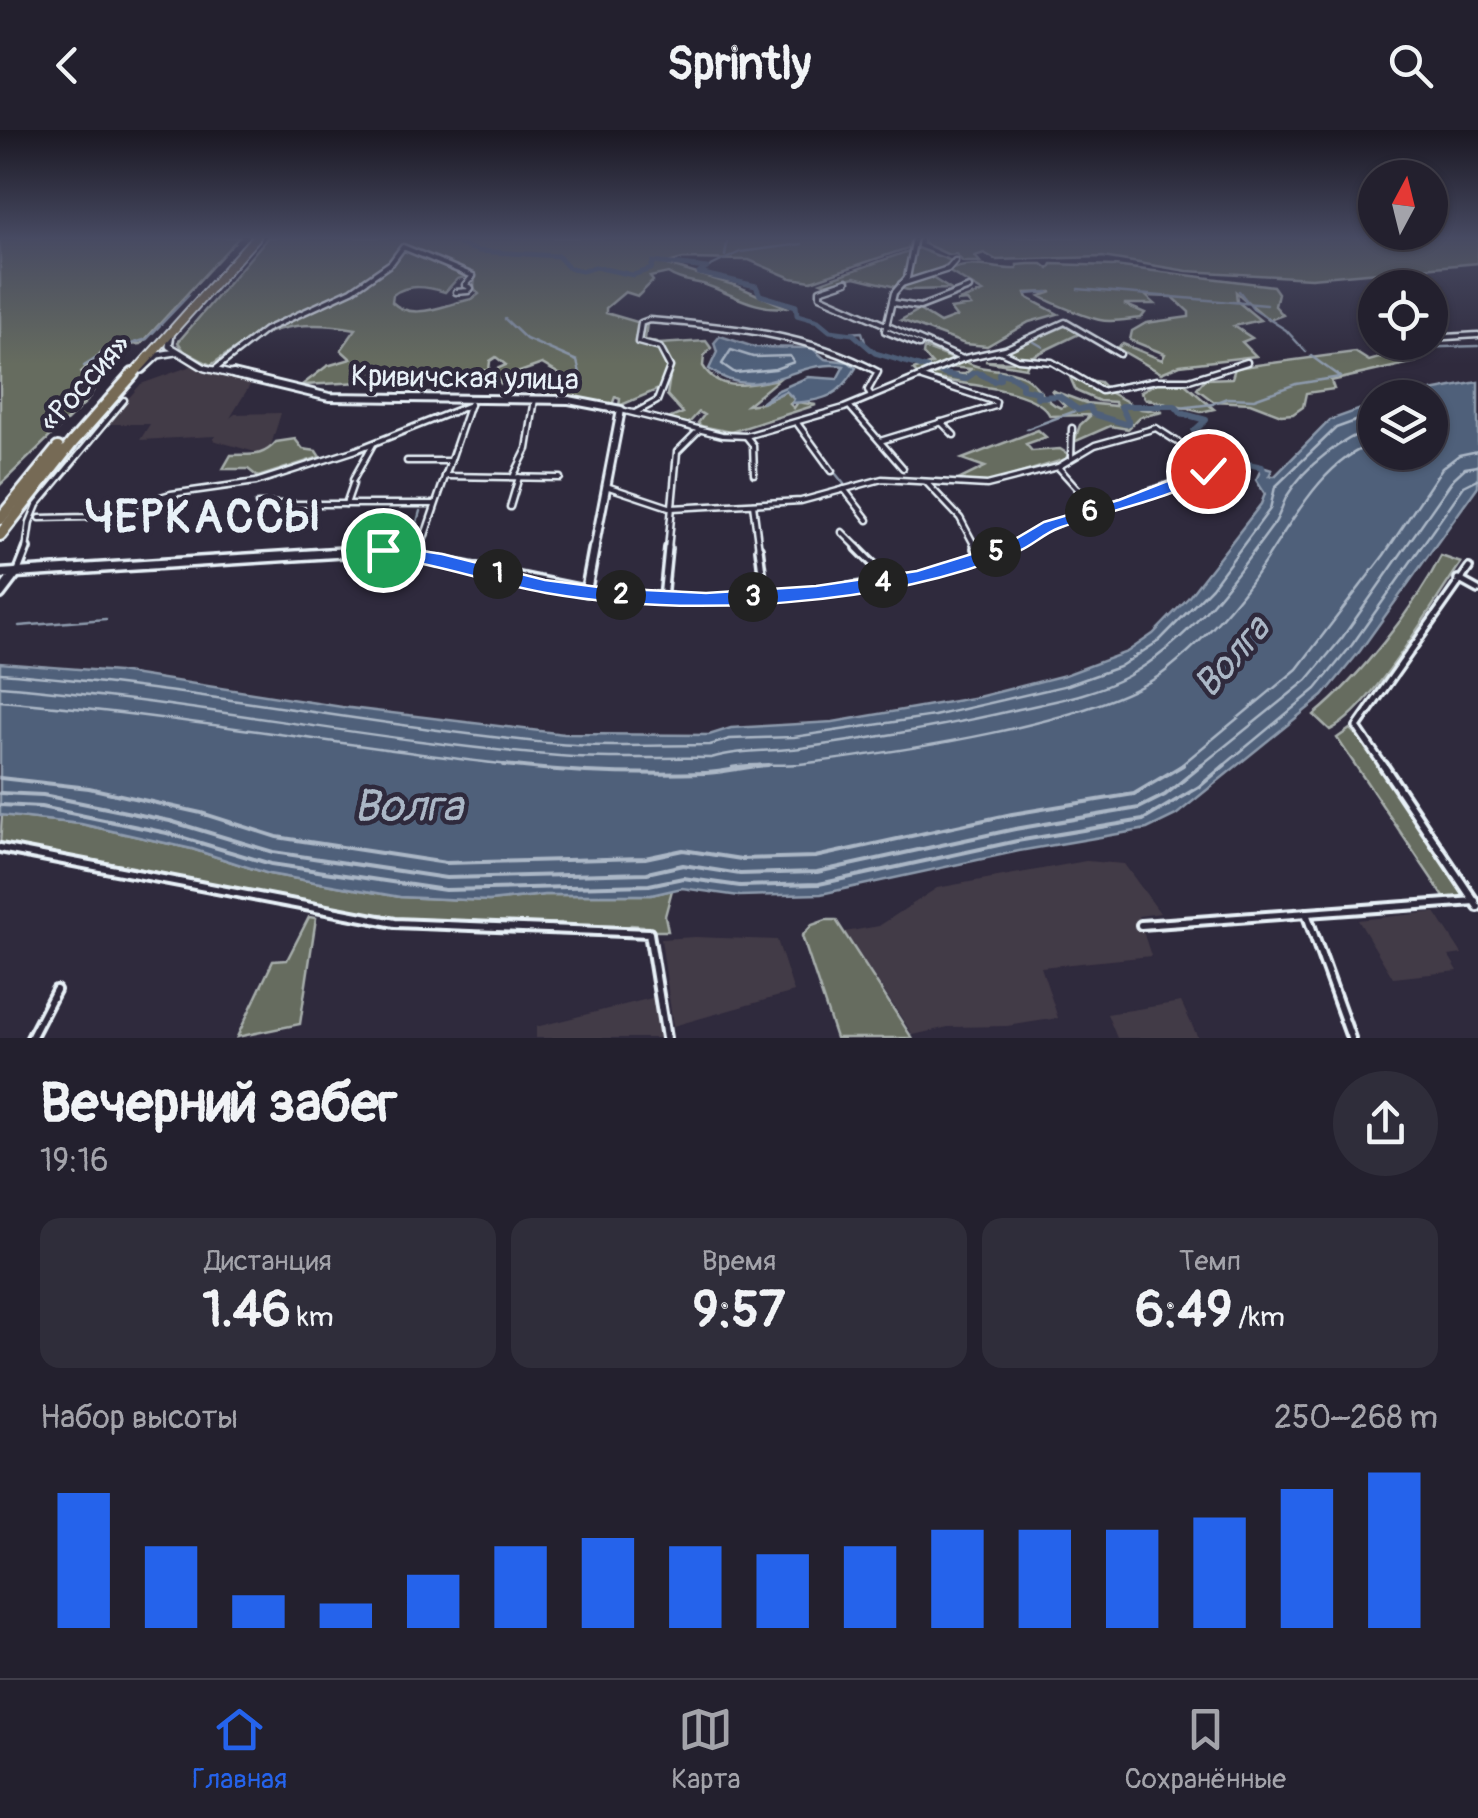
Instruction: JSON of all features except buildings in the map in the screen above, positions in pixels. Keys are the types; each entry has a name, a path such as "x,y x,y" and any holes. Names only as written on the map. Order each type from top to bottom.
{"highway":[{"name":"«Россия»","path":"0,519 63,443 213,279"},
{"name":"«Россия»","path":"0,535 216,279"}],"street":[{"path":"214,370 265,330 367,279"},
{"path":"456,292 468,292 471,288 465,285 470,279"},
{"path":"904,279 892,296 888,335 962,359"},
{"path":"901,284 915,279"},
{"path":"846,281 819,292 823,298 887,324 929,347"},
{"path":"894,303 920,307 969,288"},
{"path":"635,413 656,401 670,367 660,348 638,342 641,323 649,320 703,324 790,340 861,361 878,372 868,390 871,397"},
{"name":"Кривичская улица","path":"180,353 214,370 333,398 586,402 699,430 746,436 849,406 1065,322 1120,354"},
{"path":"176,327 168,344 180,353"},
{"path":"1448,337 1478,335"},
{"path":"997,350 1018,359 1052,362 1101,391 1157,380 1189,380 1247,362"},
{"path":"111,403 156,356 180,353"},
{"path":"880,441 995,406 996,402 922,376"},
{"path":"510,508 516,477 529,444 526,428 535,399"},
{"path":"0,594 29,551 26,530 30,516 55,480 124,400 111,403"},
{"path":"40,518 88,517 171,494 256,482 373,444 467,402"},
{"path":"418,555 467,402"},
{"path":"849,406 903,468"},
{"path":"586,591 621,410"},
{"path":"941,422 954,435"},
{"path":"797,423 832,471"},
{"path":"1071,458 1072,428"},
{"path":"606,486 672,508 801,501 882,479 986,486 1058,467 1096,445 1159,428 1186,448"},
{"path":"663,599 677,452 699,430"},
{"path":"746,436 753,445 754,474"},
{"path":"346,504 373,444"},
{"path":"407,461 450,461"},
{"path":"1058,467 1096,510"},
{"path":"0,574 347,551 418,555 545,586 586,591 663,599 766,596 917,577 1015,546 1050,526 1208,471"},
{"path":"444,476 560,478"},
{"path":"926,482 962,521 964,532 981,556"},
{"path":"844,489 868,520"},
{"path":"258,504 435,504"},
{"path":"753,504 766,596"},
{"path":"842,532 877,568 878,584"},
{"path":"1469,568 1357,727 1477,903"},
{"path":"1458,579 1478,590"},
{"path":"0,848 394,924 649,933 666,1038"},
{"path":"1141,925 1477,903"},
{"path":"1306,913 1351,1038"},
{"path":"31,1038 56,990"}],"shaded area":[{"path":"194,365 238,380 253,380 230,418 235,414 281,413 271,445 262,454 213,440 215,436 140,440 150,424 106,424 141,384"},
{"path":"1086,861 1124,864 1160,913 1138,916 1151,956 1041,967 1058,1018 1007,1026 948,1027 913,1035 845,932 879,926 937,888"},
{"path":"1435,912 1462,954 1449,956 1458,971 1393,978 1358,920"},
{"path":"661,939 777,940 794,992 673,1026"},
{"path":"656,997 661,1038 536,1038 536,1027"},
{"path":"1181,1002 1198,1038 1117,1038 1107,1014"}],"green space":[{"path":"0,279 200,279 141,344 109,346 81,372 86,386 94,389 87,401 0,485"},
{"path":"232,279 457,279 445,292 412,287 393,295 392,302 400,308 420,311 472,299 479,294 474,288 475,279 652,279 638,296 625,292 606,308 606,313 637,322 684,320 680,325 647,323 645,339 659,344 706,341 711,348 704,356 703,366 719,381 737,385 779,379 747,405 762,403 786,391 795,400 790,404 794,408 798,402 816,405 731,432 701,426 698,423 704,415 699,412 688,424 668,419 683,413 667,395 670,376 666,375 659,389 619,406 620,399 615,397 612,405 534,396 549,394 552,383 564,377 542,364 517,373 514,382 501,384 492,371 506,365 496,357 490,361 489,370 468,371 469,377 449,382 423,379 302,385 327,366 351,359 341,350 356,329 334,326 279,329 246,343 211,365 184,351 178,342"},
{"path":"683,279 715,279 786,307 755,304"},
{"path":"865,279 934,279 950,289 908,290"},
{"path":"962,279 1220,279 1273,286 1278,293 1275,306 1283,315 1269,320 1236,292 1237,301 1260,320 1234,326 1252,338 1242,342 1256,356 1180,365 1161,373 1117,348 1123,344 1162,360 1165,354 1130,340 1132,331 1146,323 1189,317 1189,312 1173,297 1146,296 1155,304 1124,304 1145,313 1141,318 1110,321 1095,319 1040,296 1052,292 1026,293 1028,298 1058,314 1029,322 987,346 965,344 901,320 919,310 940,323 956,317 950,309 971,306 967,301 956,302 983,292"},
{"path":"1067,325 1083,332 1029,358 1026,368 985,361 1013,362 1016,356 1011,349"},
{"path":"924,348 956,360 932,370 936,374 965,374 971,369 948,367 963,360 978,367 1018,374 1061,408 1065,406 1051,390 1086,403 1116,406 1115,402 1099,401 1076,391 1070,377 1100,382 1111,393 1141,409 1163,412 1140,417 1128,429 1110,426 1074,442 1080,425 1091,415 1050,416 1042,406 1011,392 918,375 913,370 932,364 923,354"},
{"path":"1355,352 1358,360 1415,362 1331,381 1334,389 1306,393 1303,407 1293,414 1281,415 1250,403 1213,401 1197,389 1205,379 1232,378 1235,368"},
{"path":"1158,382 1185,384 1214,409 1201,412 1146,399 1141,392"},
{"path":"1038,430 1046,437 1026,444 1032,451 1060,449 1068,454 1066,459 989,483 956,481 985,467 962,459"},
{"path":"295,439 303,449 316,451 320,457 258,477 248,469 223,469 231,455 261,453 276,442"},
{"path":"1441,556 1461,563 1382,679 1346,719 1330,730 1314,715 1385,641"},
{"path":"1350,729 1379,759 1474,901 1448,903 1337,738"},
{"path":"2,815 81,824 192,849 269,874 400,897 489,901 544,895 651,895 672,890 665,916 668,931 647,931 643,926 631,925 625,930 564,928 561,923 539,924 536,928 525,924 382,919 383,914 358,915 297,905 293,898 278,895 271,900 251,892 135,873 134,867 0,845"},
{"path":"309,917 316,918 300,1024 237,1037 273,961 287,960"},
{"path":"836,920 912,1038 836,1038 802,936 812,925"}],"water":[{"path":"720,336 754,347 812,348 825,359 849,362 856,368 844,385 822,398 792,403 794,399 786,391 761,403 776,391 808,377 837,379 844,366 810,368 761,382 727,379 709,369 717,352 714,343"},
{"name":"Волга","path":"1478,382 1478,486 1360,651 1323,696 1176,815 1147,829 1019,851 821,894 739,896 682,888 651,895 544,895 489,901 400,897 269,874 192,849 81,824 0,815 0,663 118,672 342,707 564,734 709,735 731,728 833,722 978,697 1065,675 1127,652 1153,634 1188,598 1261,504 1265,494 1256,480 1262,467 1272,470 1269,476 1275,476 1330,420 1358,410 1358,470 1448,470 1448,388"}],"waterway":[{"path":"727,279 756,286 760,295 796,306 797,315 818,321 830,331 853,334 875,353 954,376"},
{"path":"1078,289 1249,303"},
{"path":"1239,291 1249,303"},
{"path":"1027,294 1048,292"},
{"path":"84,366 106,352 147,339 189,295"},
{"path":"1249,303 1267,305"},
{"path":"1249,303 1286,330 1306,352"},
{"path":"505,319 526,339 577,361 580,373"},
{"path":"833,332 845,333"},
{"path":"848,333 862,332 865,342"},
{"path":"1020,345 1031,340 1043,347"},
{"path":"1448,347 1478,346"},
{"path":"1214,403 1227,398 1254,399 1296,384 1340,377 1311,356"},
{"path":"968,377 976,372 986,377"},
{"path":"1000,377 999,373 1012,376"},
{"path":"944,374 954,376"},
{"path":"954,376 965,379 972,374"},
{"path":"981,374 994,381 1000,379 999,374"},
{"path":"1008,374 1012,376"},
{"path":"1012,376 1022,383 1022,389 1038,392 1037,397 1059,396 1078,410 1089,407 1093,414 1125,424 1129,423 1121,406 1175,406 1181,413 1206,420 1194,431 1203,443 1221,451 1214,458 1243,472 1244,463 1262,467 1264,475"},
{"path":"1179,408 1213,404"},
{"path":"1027,429 1078,410"},
{"path":"836,474 844,484"},
{"path":"415,551 422,535 417,522 420,511"},
{"path":"352,556 390,554"},
{"path":"19,626 106,619"}],"district":[{"name":"ЧЕРКАССЫ","path":"203,518"}],"route":[{"path":"383,550 442,559 545,586 606,594 706,600 816,592 917,577 1015,546 1050,526 1208,471"}]}
